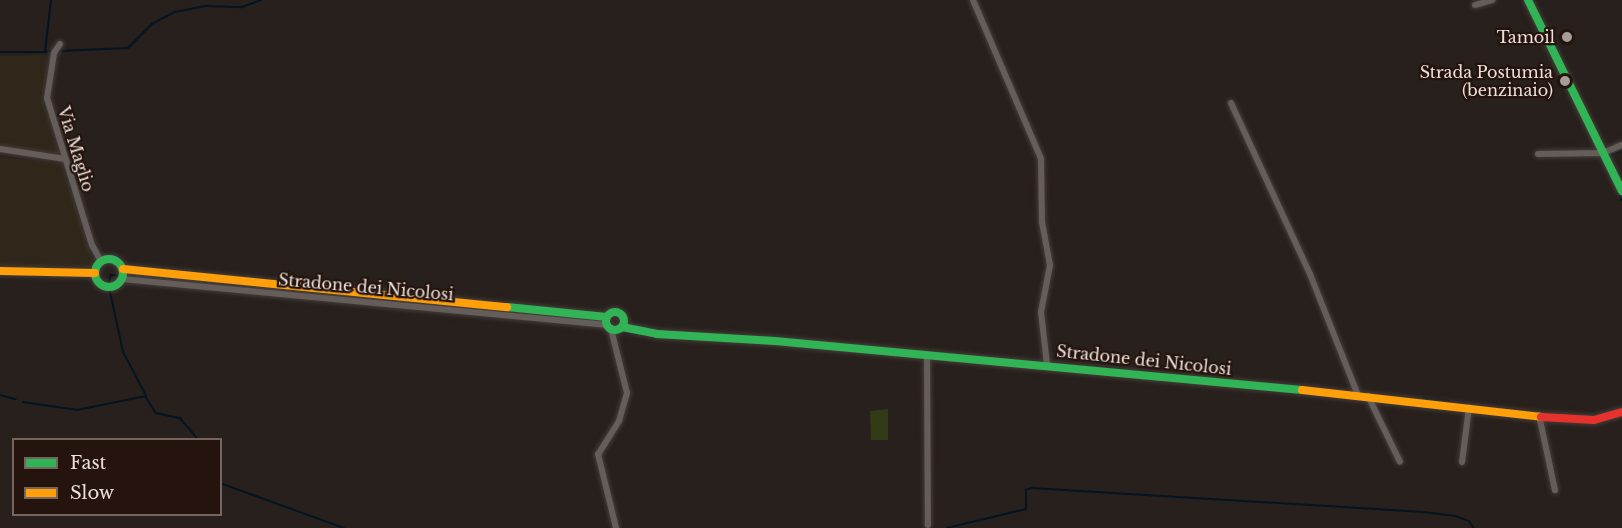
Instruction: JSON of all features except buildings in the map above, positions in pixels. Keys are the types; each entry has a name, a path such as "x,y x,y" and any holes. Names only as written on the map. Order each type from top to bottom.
{"main road":[{"path":"1528,0 1622,191"},
{"name":"Stradone dei Nicolosi","path":"101,261 114,259 123,269 609,324 657,334 1047,365 1368,396 1581,421 1622,412"},
{"path":"0,271 95,273 101,261"},
{"path":"122,279 123,269"},
{"name":"Stradone dei Nicolosi","path":"95,273 106,287 115,286 122,279"},
{"name":"Stradone dei Nicolosi","path":"609,324 620,314 622,327"}],"street":[{"path":"973,0 1041,159 1042,222 1050,265 1041,312 1047,365"},
{"path":"1475,4 1492,0"},
{"name":"Via Maglio","path":"60,44 54,53 47,96 92,245 101,261"},
{"path":"1231,103 1310,274 1358,395"},
{"path":"1538,154 1603,153 1622,145"},
{"path":"0,149 65,159"},
{"name":"Stradone dei Nicolosi","path":"122,279 609,324"},
{"path":"609,324 627,393 619,421 598,454 616,528"},
{"path":"927,354 928,525"},
{"path":"1368,396 1400,462"},
{"path":"1462,462 1469,407"},
{"path":"1539,415 1555,490"}],"shaded area":[{"path":"48,55 45,91 40,92 59,154 0,148 0,56"},
{"path":"0,157 62,164 95,268 73,273 0,267"}],"green space":[{"path":"888,409 888,440 871,440 870,411"}],"waterway":[{"path":"0,52 45,52 51,0"},
{"path":"58,51 128,48 152,24 175,12 206,6 242,7 261,0"},
{"path":"45,52 53,51"},
{"path":"1612,155 1622,151"},
{"path":"1619,193 1622,200"},
{"path":"109,281 111,275 124,276"},
{"path":"23,402 77,410 146,396 123,352 109,288"},
{"path":"621,333 638,334"},
{"path":"1237,388 1363,399"},
{"path":"0,395 15,399"},
{"path":"146,397 156,413 180,418 197,438"},
{"path":"1424,398 1449,401"},
{"path":"222,484 344,528"},
{"path":"947,528 1026,509 1026,490 1032,488 1423,512 1456,516 1469,521 1474,528"}],"traffic: fast":[{"path":"1528,0 1622,191"},
{"path":"109,259 119,263 123,273 119,283 109,287 99,283 95,273 99,263 109,259"},
{"path":"507,307 607,317"},
{"path":"615,312 621,315 624,321 621,327 615,330 609,327 606,321 609,315 615,312"},
{"path":"622,327 657,334 775,341 1302,390"}],"traffic: slow":[{"path":"123,269 507,307"},
{"path":"0,271 95,273"},
{"path":"1302,390 1541,417"}],"traffic: jam":[{"path":"1541,417 1594,420 1622,412"}],"place":[{"name":"Tamoil","path":"1567,37"},
{"name":"Strada Postumia (benzinaio)","path":"1565,81"}]}
